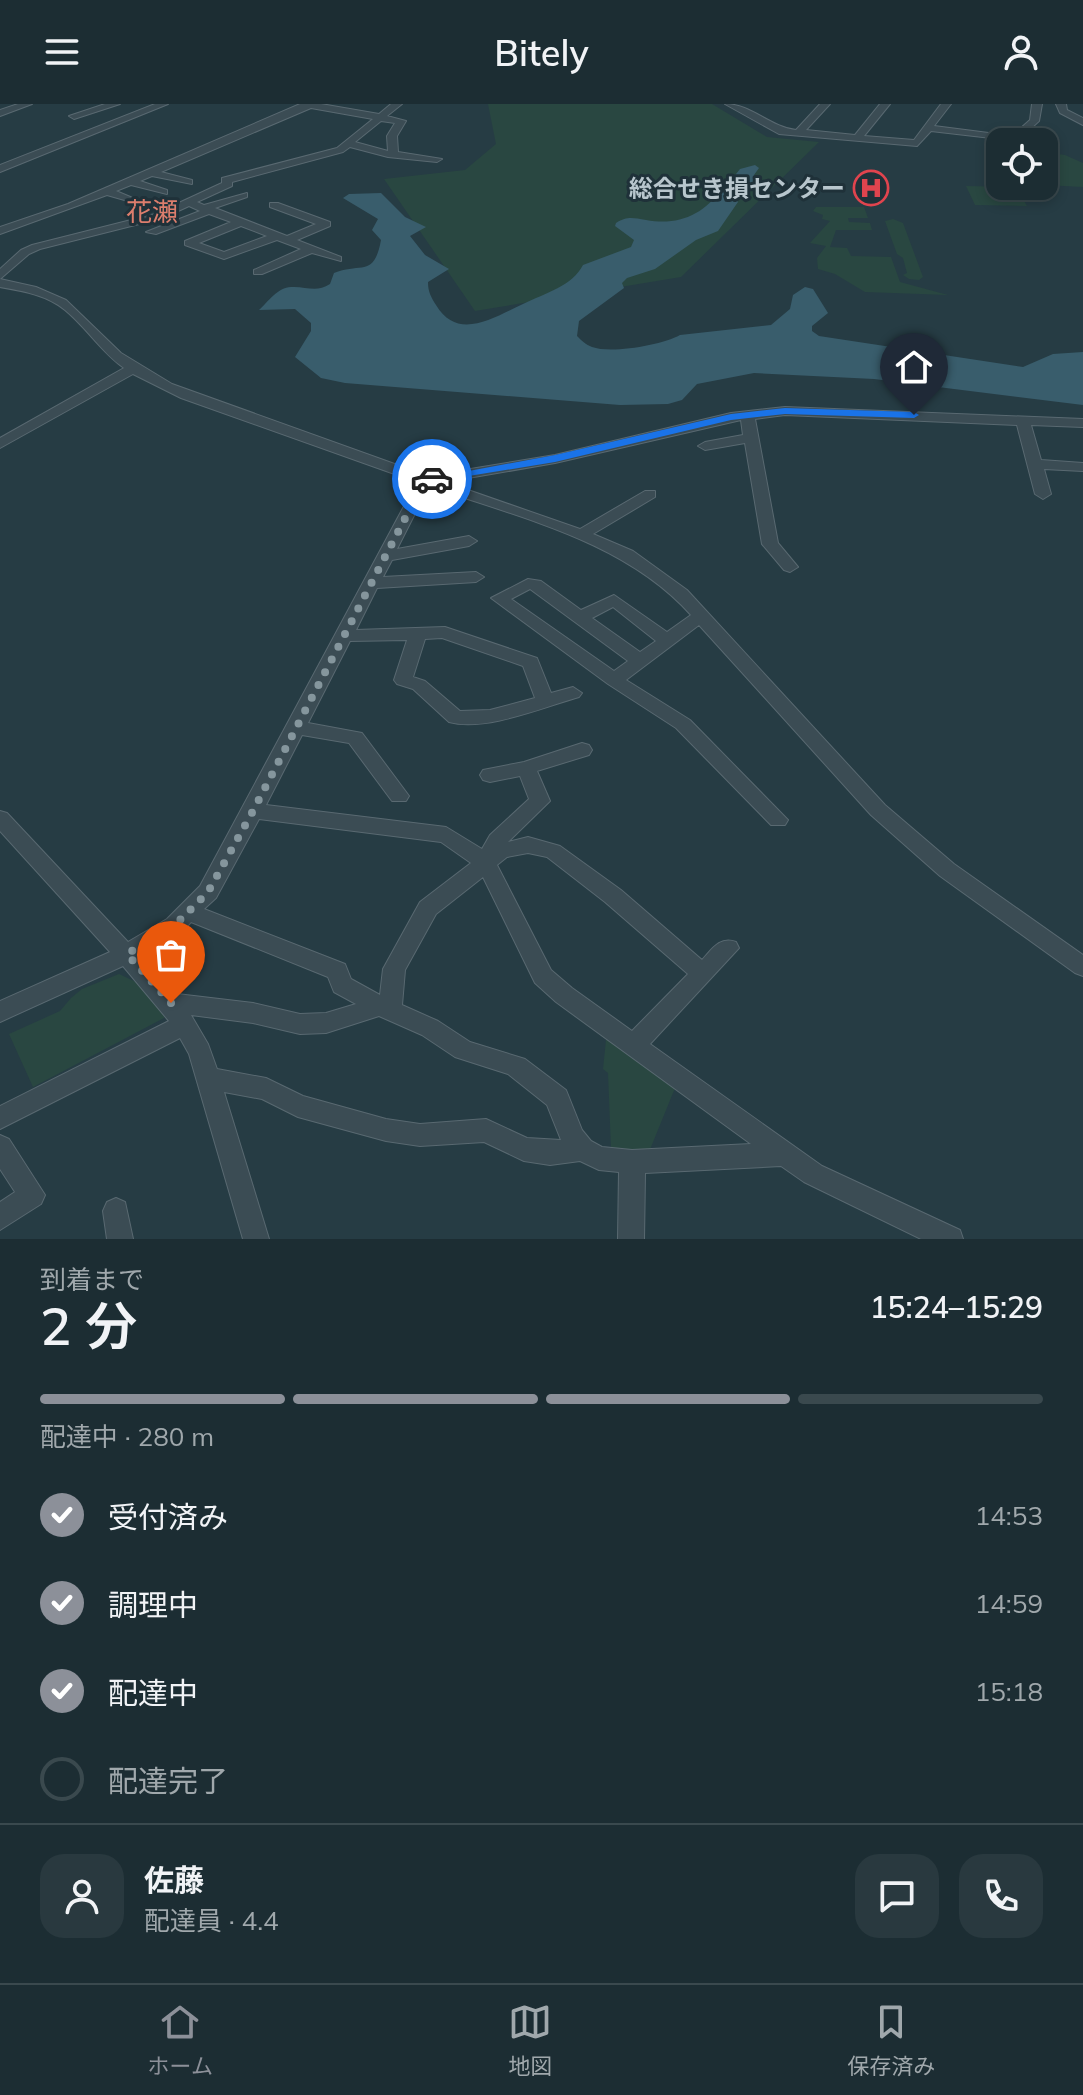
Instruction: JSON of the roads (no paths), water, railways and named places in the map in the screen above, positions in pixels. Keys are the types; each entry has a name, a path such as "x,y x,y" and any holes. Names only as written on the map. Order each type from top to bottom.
{"street":[{"path":"0,113 27,104"},
{"path":"74,116 115,104"},
{"path":"0,169 163,104"},
{"path":"0,275 19,257 48,243 158,211 183,196 226,180 327,155 397,104"},
{"path":"730,104 771,128 797,134 917,143 946,104"},
{"path":"797,134 825,104"},
{"path":"856,139 885,104"},
{"path":"928,128 1014,139 1034,121 1037,104"},
{"path":"1061,104 1063,111 1083,122"},
{"path":"0,231 107,191 308,105 401,121 392,136 393,152 388,154"},
{"path":"347,143 388,154 437,159"},
{"path":"151,172 188,182"},
{"path":"109,226 117,228 159,216 228,184 226,180"},
{"path":"130,181 163,192"},
{"path":"107,191 131,201"},
{"path":"152,232 243,195"},
{"path":"262,210 290,199"},
{"path":"187,202 243,219 337,259"},
{"path":"243,219 189,243 224,256 326,224 274,205"},
{"path":"258,272 312,249"},
{"path":"0,258 19,257"},
{"path":"0,283 42,293 61,302 133,369 186,395 627,554 681,594 702,615 796,723 878,810 947,870 1083,967"},
{"path":"0,444 133,369"},
{"path":"425,480 555,459 683,427 785,411 1083,423"},
{"path":"747,415 770,544 790,567"},
{"path":"1023,420 1043,494"},
{"path":"705,446 750,438"},
{"path":"1035,464 1083,467"},
{"path":"0,1012 127,954 175,925 208,892 425,480"},
{"path":"581,535 650,494"},
{"path":"386,556 469,541"},
{"path":"372,583 476,577"},
{"path":"640,661 535,585 528,584 499,598 614,680 683,724 778,820"},
{"path":"580,617 614,600 667,641"},
{"path":"614,680 702,615"},
{"path":"345,636 445,632 463,641 531,662 545,701"},
{"path":"418,634 403,680 419,685 456,718 490,716 573,693"},
{"path":"297,728 355,738 399,796"},
{"path":"490,775 526,768 582,750"},
{"path":"485,863 497,840 540,801 526,768"},
{"path":"253,811 446,835 463,844 485,863 543,976 564,995 813,1174 950,1239"},
{"path":"0,818 127,954 178,1014 200,1051 256,1239"},
{"path":"385,1008 394,969 428,908 501,851 514,846 528,845 553,851 613,896 703,974"},
{"path":"188,912 337,971 342,985 430,1028 463,1050 516,1066 557,1098 572,1137 582,1149 599,1158 632,1162 782,1154"},
{"path":"635,1044 728,948"},
{"path":"0,1118 178,1014 253,1013 300,1024 326,1023 385,1008"},
{"path":"209,1078 266,1089 298,1106 386,1130 420,1135 486,1130 524,1149 550,1153 582,1149"},
{"path":"0,1147 32,1195 0,1217"},
{"path":"631,1239 632,1162"},
{"path":"116,1211 120,1239"}],"water":[{"path":"755,165 759,168 754,175 757,181 734,196 738,202 718,231 696,240 655,269 627,278 622,283 624,288 579,321 577,336 592,347 623,349 680,335 771,325 790,309 793,295 805,287 813,289 828,313 812,326 812,331 819,336 1023,367 1053,354 1083,352 1083,405 874,379 754,373 697,384 682,400 668,404 620,405 345,383 321,378 295,357 311,331 311,323 295,309 259,310 282,289 325,287 330,284 334,273 365,267 375,260 381,240 372,230 378,219 343,198 349,194 381,193 405,217 426,227 410,236 425,255 449,269 428,282 430,294 445,316 466,324 489,320 549,292 565,284 583,265 631,247 634,240 615,226 616,223 630,218 669,221 689,216 707,206 722,189 712,181 732,179 740,169"}],"place":[{"name":"総合せき損センター","path":"871,188"}],"district":[{"name":"花瀬","path":"152,211"}]}
